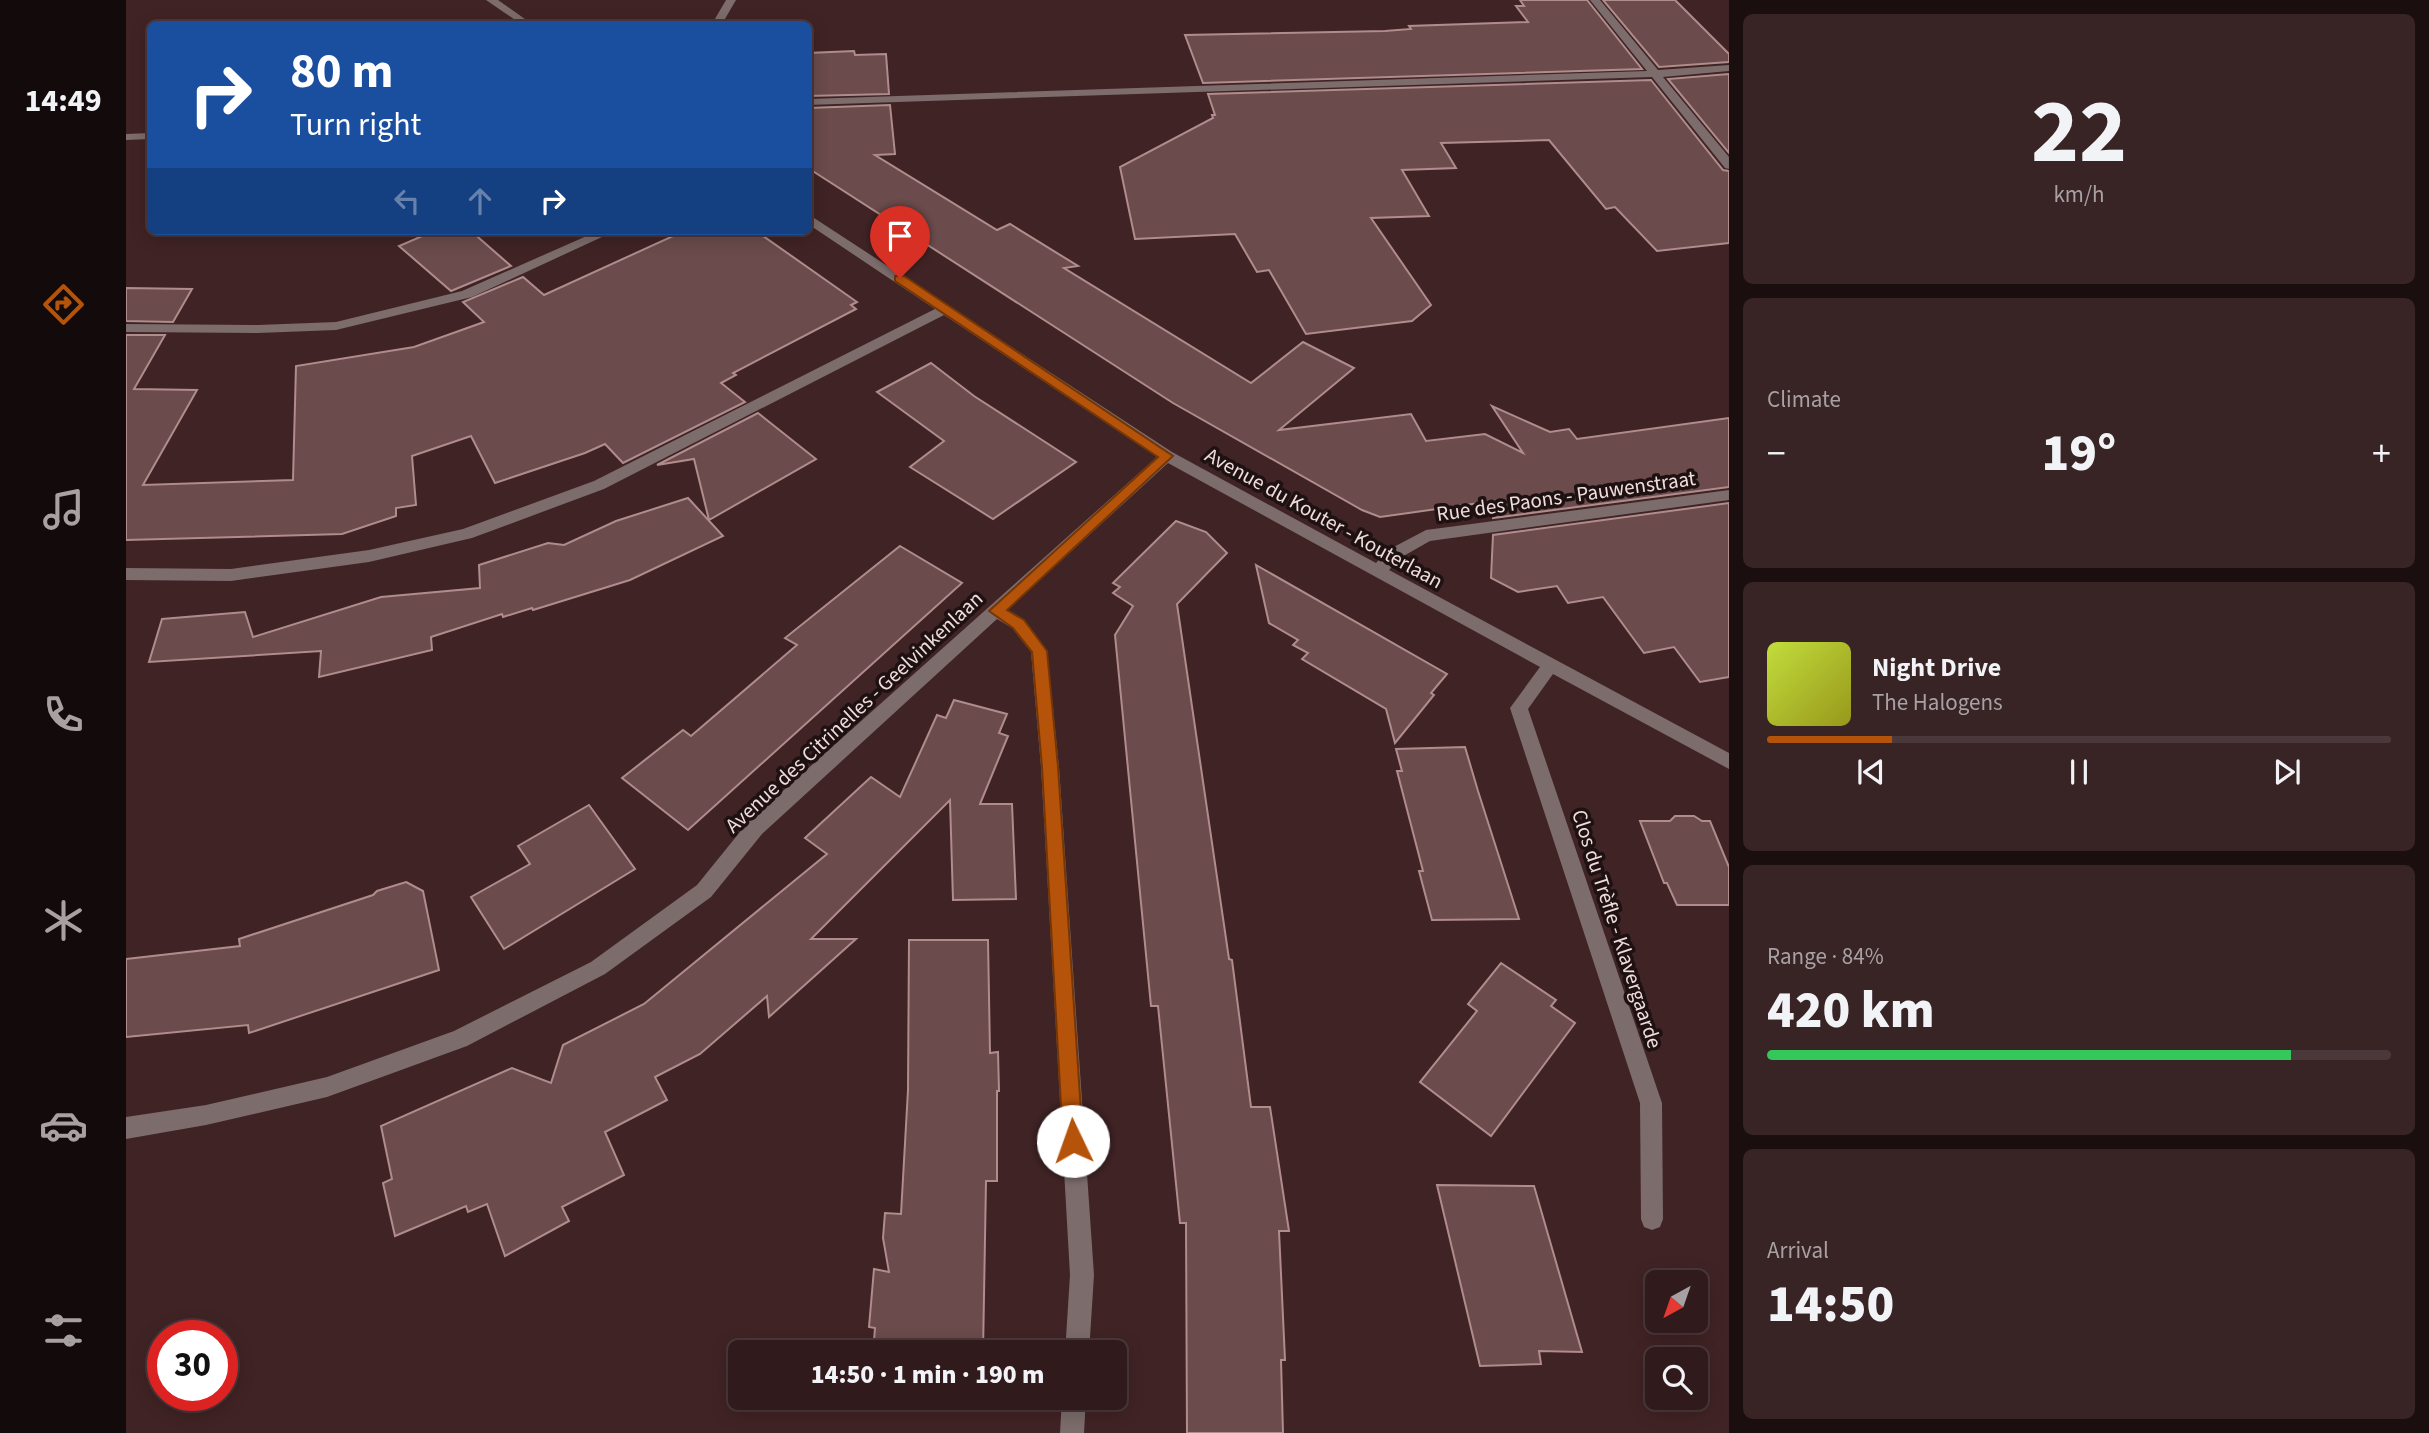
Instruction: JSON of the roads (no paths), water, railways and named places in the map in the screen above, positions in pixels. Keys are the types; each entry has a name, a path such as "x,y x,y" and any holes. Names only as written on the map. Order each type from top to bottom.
{"street":[{"path":"491,0 522,21"},
{"path":"719,21 731,0"},
{"path":"1595,0 1729,166"},
{"path":"812,102 1654,74 1729,68"},
{"path":"126,137 147,136"},
{"name":"Avenue du Kouter - Kouterlaan","path":"812,221 1167,456 1729,762"},
{"path":"126,328 258,329 336,326 467,293 600,235"},
{"path":"126,574 232,575 369,556 466,534 599,485 945,309"},
{"name":"Avenue des Citrinelles - Geelvinkenlaan","path":"126,1128 206,1115 327,1087 460,1039 598,968 704,891 755,828 1167,456"},
{"name":"Rue des Paons - Pauwenstraat","path":"1378,571 1394,554 1426,536 1729,495"},
{"path":"997,611 1018,624 1039,651 1050,767 1082,1275 1078,1340"},
{"name":"Clos du Trèfle - Klavergaarde","path":"1550,666 1519,708 1651,1103 1652,1219"},
{"path":"1072,1433 1073,1410"}]}
